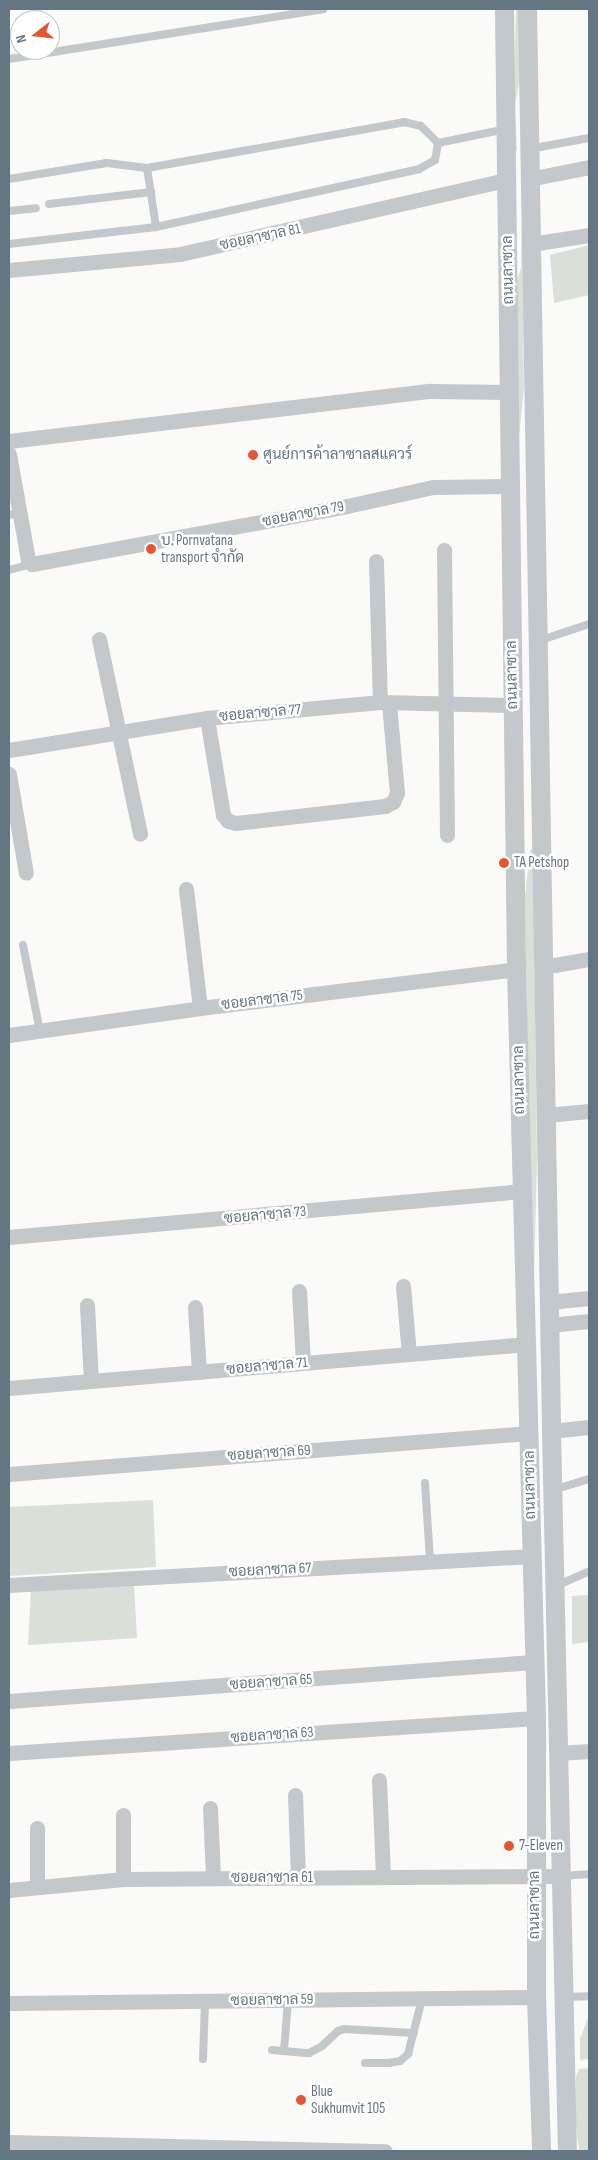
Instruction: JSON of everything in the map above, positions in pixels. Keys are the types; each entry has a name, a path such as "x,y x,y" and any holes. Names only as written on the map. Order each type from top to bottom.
{"street":[{"name":"ถนนลาซาล","path":"504,9 516,969 532,1549 533,1662 536,1718 536,1997 541,2151"},
{"name":"ถนนลาซาล","path":"527,9 546,1174 552,1490 560,1754 567,2151"},
{"path":"506,159 518,165 521,106 528,92"},
{"path":"507,180 529,179 589,167"},
{"name":"ซอยลาซาล 81","path":"9,270 180,254 507,180"},
{"path":"508,272 516,261 518,192 522,191 525,197 530,220"},
{"path":"531,244 589,234"},
{"path":"9,441 430,391 508,392"},
{"path":"511,608 515,620 520,626 525,625 528,617 524,454 533,394"},
{"path":"9,454 14,514 28,560 32,564"},
{"name":"ซอยลาซาล 79","path":"32,564 347,506 433,487 510,486"},
{"path":"444,550 448,834"},
{"path":"207,718 223,814 228,821 236,823 386,806 393,802 397,794 385,703 376,561"},
{"path":"98,639 140,834"},
{"path":"515,869 523,850 525,654 531,650 537,655 538,668"},
{"name":"ซอยลาซาล 77","path":"9,750 207,718 385,703 513,705"},
{"path":"9,774 26,873"},
{"path":"186,888 200,1008"},
{"path":"543,966 589,959"},
{"name":"ซอยลาซาล 75","path":"9,1036 200,1008 516,969"},
{"path":"546,1115 589,1111"},
{"path":"524,1275 533,1286 537,1283 541,1190 546,1174"},
{"name":"ซอยลาซาล 73","path":"9,1237 522,1192"},
{"path":"403,1286 409,1354"},
{"path":"299,1290 303,1363"},
{"path":"524,1296 549,1314 589,1321"},
{"path":"528,1407 534,1414 538,1413 539,1330 549,1314 589,1298"},
{"path":"87,1305 90,1381"},
{"path":"195,1308 200,1372"},
{"name":"ซอยลาซาล 71","path":"9,1388 526,1344"},
{"path":"532,1549 538,1528 535,1448 551,1431 589,1427"},
{"name":"ซอยลาซาล 69","path":"9,1474 529,1433"},
{"name":"ซอยลาซาล 67","path":"9,1585 430,1561 532,1549"},
{"name":"ซอยลาซาล 65","path":"9,1701 533,1662"},
{"name":"ซอยลาซาล 63","path":"9,1753 536,1718"},
{"path":"560,1754 589,1751"},
{"path":"379,1780 383,1877"},
{"path":"295,1795 298,1878"},
{"path":"210,1808 213,1878"},
{"path":"123,1815 123,1879"},
{"path":"37,1828 37,1887"},
{"name":"ซอยลาซาล 61","path":"9,1890 123,1879 562,1876"},
{"path":"536,1997 565,1997"},
{"name":"ซอยลาซาล 59","path":"9,2003 536,1997"},
{"path":"9,2142 385,2151"}],"lane":[{"path":"9,59 323,9"},
{"path":"9,179 107,163 147,168 404,122 421,126 438,143"},
{"path":"438,143 506,129"},
{"path":"529,149 589,138"},
{"path":"9,244 156,227 419,170 435,160 438,143"},
{"path":"147,168 156,227"},
{"path":"49,204 151,192"},
{"path":"9,211 36,208"},
{"path":"9,570 32,564"},
{"path":"538,641 589,624"},
{"path":"24,945 40,1032"},
{"path":"552,1490 589,1479"},
{"path":"425,1483 430,1561"},
{"path":"556,1586 589,1571"},
{"path":"562,1876 589,1874"},
{"path":"565,1997 589,1996"},
{"path":"365,2063 400,2061 408,2054 422,1999"},
{"path":"284,2051 288,2000"},
{"path":"203,2059 205,2001"},
{"path":"272,2050 316,2050 338,2031 344,2029 414,2032"}],"shaded area":[{"path":"516,9 521,9 521,72 515,106 517,151 513,150"},
{"path":"522,220 524,387 519,437 516,284 521,268"},
{"path":"589,245 589,295 554,303 550,255"},
{"path":"530,850 533,850 537,1158 534,1277 531,1275 525,897"},
{"path":"153,1500 156,1567 9,1576 9,1507"},
{"path":"134,1586 137,1638 28,1645 31,1590"},
{"path":"589,1595 589,1642 572,1644 572,1596"},
{"path":"589,2015 589,2059 580,2060 580,2039"},
{"path":"589,2068 589,2151 579,2151 575,2117 576,2077 579,2069"}],"place":[{"name":"ศูนย์การค้าลาซาลสแควร์","path":"253,455"},
{"name":"บ. Pornvatana transport จำกัด","path":"151,549"},
{"name":"TA Petshop","path":"504,863"},
{"name":"7-Eleven","path":"509,1846"},
{"name":"Blue Sukhumvit 105","path":"301,2100"}]}
